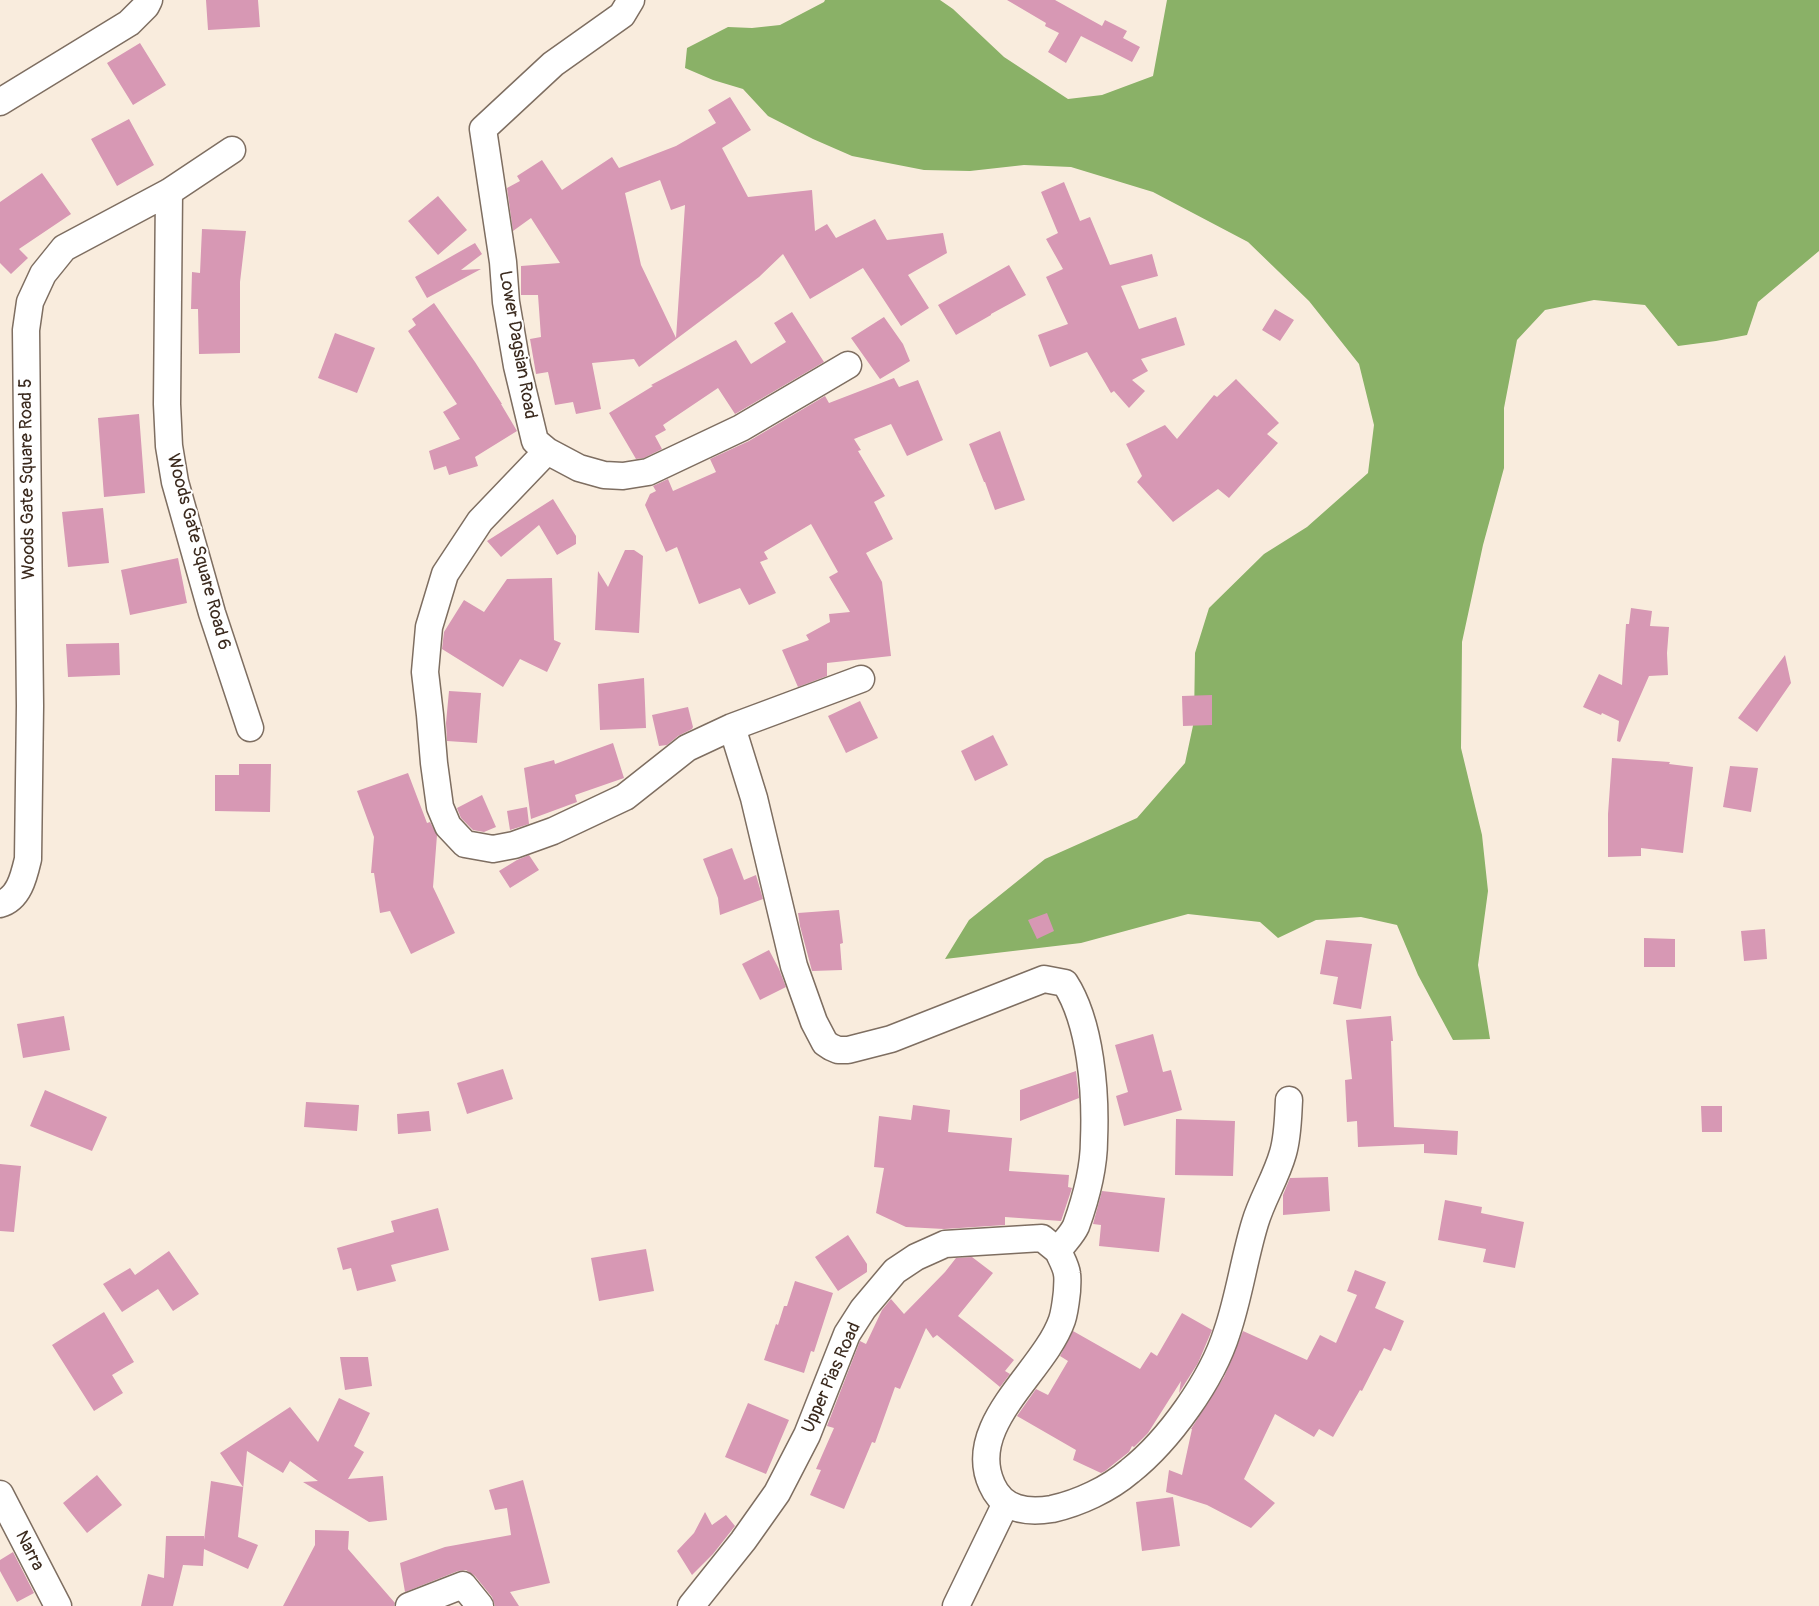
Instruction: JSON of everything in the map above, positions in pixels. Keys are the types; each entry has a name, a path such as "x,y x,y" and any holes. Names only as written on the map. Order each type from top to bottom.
{"street":[{"path":"0,102 129,23 146,6 149,0"},
{"name":"Lower Dagsian Road","path":"631,0 622,15 553,64 483,129 506,302 517,366 535,441 547,451 579,468 604,475 623,476 648,472 741,428 848,365"},
{"name":"Woods Gate Square Road 5","path":"0,904 4,903 15,893 23,878 28,859 30,706 26,330 30,302 43,274 64,248 169,192 232,150"},
{"name":"Woods Gate Square Road 6","path":"169,192 167,404 169,446 175,482 204,585 250,728"},
{"path":"547,451 480,521 445,574 429,627 425,672 440,807 448,826 465,844 493,849 529,840 552,831 625,797 687,748 732,727 861,679"},
{"path":"732,727 754,798 794,966 814,1022 825,1043 838,1050 848,1050 891,1039 1044,979 1065,983 1074,996 1090,1054 1094,1141 1087,1188 1075,1228 1058,1251 1067,1274 1063,1318 1039,1360 1002,1412 988,1441 987,1473 992,1487 1006,1503 1020,1510 1037,1512 1061,1507 1086,1498 1115,1482 1142,1461 1168,1433 1193,1401 1213,1365 1227,1334 1255,1222 1283,1153 1287,1132 1289,1100"},
{"name":"Upper Pias Road","path":"691,1606 744,1541 777,1493 807,1435 847,1334 863,1309 896,1271 916,1257 944,1244 1042,1238 1058,1251"},
{"name":"Narra","path":"0,1494 58,1606"},
{"path":"956,1606 1006,1503"},
{"path":"409,1606 463,1585 480,1606"}],"green space":[{"path":"825,0 940,0 953,9 1004,57 1068,99 1102,95 1153,76 1167,0 1819,0 1819,251 1758,302 1747,335 1678,346 1645,305 1594,300 1545,310 1517,340 1504,408 1504,468 1483,545 1462,642 1461,748 1482,835 1488,891 1478,965 1490,1039 1453,1040 1418,975 1397,925 1361,917 1316,920 1278,938 1260,922 1188,914 1081,943 945,959 969,920 1045,859 1137,818 1185,763 1194,721 1195,653 1209,608 1264,554 1307,527 1368,473 1374,425 1359,364 1309,301 1248,242 1153,192 1071,167 1024,165 970,171 924,170 852,156 768,116 743,89 713,80 685,68 687,48 728,27 752,28 780,25"}],"building":[{"path":"206,0 258,0 260,27 208,30"},
{"path":"1007,0 1055,0 1102,26 1105,20 1127,31 1123,38 1140,47 1132,62 1081,36 1066,63 1048,52 1059,33 1045,26 1046,23"},
{"path":"140,43 166,85 133,105 107,63"},
{"path":"730,97 751,130 722,148 748,197 812,190 815,231 827,224 836,238 875,219 887,240 943,233 947,253 908,275 929,308 901,326 863,268 810,299 783,254 759,277 639,367 634,359 592,363 601,409 576,414 573,402 555,405 548,372 536,374 530,339 541,337 538,295 521,295 521,266 560,263 531,218 513,231 507,188 520,181 517,176 542,160 562,190 612,157 619,168 676,146 716,123 708,110","holes":["660,180 671,210 685,205 676,338 641,265 625,193"]},
{"path":"129,119 154,165 117,186 91,139"},
{"path":"42,173 71,214 19,249 28,258 11,274 0,263 0,202"},
{"path":"1064,182 1080,221 1090,217 1110,265 1152,254 1158,276 1121,286 1139,329 1176,317 1185,345 1141,359 1148,371 1132,380 1145,391 1129,408 1114,391 1111,393 1087,352 1050,367 1038,335 1068,324 1046,277 1063,269 1046,239 1058,233 1041,192"},
{"path":"438,196 467,230 438,255 408,221"},
{"path":"202,229 246,231 240,282 240,353 199,354 198,309 191,309 192,272 200,273"},
{"path":"475,243 482,254 461,270 481,269 427,298 415,277"},
{"path":"1009,265 1026,295 956,335 938,305"},
{"path":"434,303 475,362 517,431 475,457 478,466 449,475 446,466 434,470 429,451 460,439 443,412 457,404 408,331 416,325 412,319"},
{"path":"1275,309 1294,320 1280,341 1262,330"},
{"path":"792,312 824,362 735,414 718,388 663,425 666,430 655,436 662,449 644,458 636,459 609,413 653,386 651,385 736,340 751,364 786,342 774,323"},
{"path":"884,317 903,344 910,361 880,379 851,338"},
{"path":"335,333 375,348 357,393 318,378"},
{"path":"894,378 899,387 918,380 943,440 907,456 891,424 854,439 861,450 858,451 885,496 874,502 893,539 866,553 882,582 891,656 827,663 827,676 798,687 782,650 809,640 806,635 830,622 829,614 850,612 829,577 838,572 811,524 764,552 768,559 760,562 776,593 749,605 740,588 699,604 677,547 666,552 645,505 650,494 656,491 653,486 668,479 673,491 716,472 710,459 749,441 825,396 829,403"},
{"path":"1236,379 1279,423 1267,434 1278,443 1229,498 1218,489 1173,522 1137,482 1142,476 1126,444 1165,425 1177,439 1214,395 1217,397"},
{"path":"139,414 145,493 104,497 98,418"},
{"path":"1000,431 1025,500 995,510 969,444"},
{"path":"553,499 576,536 576,544 557,555 539,525 501,557 487,541"},
{"path":"103,508 109,563 68,567 62,512"},
{"path":"625,550 634,550 643,556 639,633 595,630 598,571 608,587"},
{"path":"178,558 187,603 130,615 121,570"},
{"path":"552,578 554,640 561,643 547,672 520,659 503,687 442,649 444,632 464,600 484,612 507,579"},
{"path":"1631,608 1652,611 1650,626 1669,627 1668,675 1649,676 1620,742 1617,741 1619,721 1583,707 1599,674 1622,685 1626,624 1629,624"},
{"path":"119,643 120,675 68,677 66,644"},
{"path":"1785,655 1791,683 1757,732 1738,718"},
{"path":"644,678 646,728 600,730 598,684"},
{"path":"449,691 481,693 477,743 447,741 446,723"},
{"path":"1212,695 1212,725 1183,726 1182,696"},
{"path":"860,701 878,738 846,753 828,716"},
{"path":"688,707 692,729 678,736 667,745 659,746 652,715"},
{"path":"993,735 1008,765 975,781 961,751"},
{"path":"613,743 624,778 575,795 577,802 531,819 524,768 554,760 555,764"},
{"path":"1612,758 1670,762 1669,764 1693,767 1683,853 1641,848 1641,856 1608,857 1608,814"},
{"path":"239,764 271,764 270,812 215,811 215,775 239,775"},
{"path":"1730,766 1758,768 1751,812 1723,807"},
{"path":"408,773 427,823 430,822 437,835 433,887 455,933 411,954 390,911 380,913 374,873 371,873 374,837 357,791"},
{"path":"482,795 496,827 484,832 473,830 461,818 457,808"},
{"path":"527,807 529,824 510,830 507,811"},
{"path":"732,848 744,880 756,875 763,899 720,915 718,898 703,859"},
{"path":"529,855 539,870 510,888 499,871"},
{"path":"839,910 843,943 840,944 842,970 812,971 798,913"},
{"path":"1047,913 1054,931 1037,939 1028,920"},
{"path":"1765,929 1767,959 1744,961 1741,931"},
{"path":"1644,938 1675,939 1675,967 1644,967"},
{"path":"1326,940 1372,944 1361,1009 1333,1004 1338,977 1320,974"},
{"path":"769,950 786,987 760,1000 742,964"},
{"path":"64,1016 70,1050 23,1058 17,1024"},
{"path":"1391,1016 1394,1127 1458,1131 1457,1155 1424,1153 1424,1144 1358,1147 1357,1121 1347,1122 1345,1080 1352,1079 1346,1020"},
{"path":"1153,1034 1163,1072 1171,1070 1182,1110 1124,1126 1116,1096 1128,1092 1115,1045"},
{"path":"503,1069 513,1099 467,1114 457,1083"},
{"path":"1076,1071 1079,1098 1020,1121 1020,1090"},
{"path":"45,1090 107,1117 92,1151 30,1126"},
{"path":"306,1102 359,1105 357,1131 304,1127"},
{"path":"913,1105 950,1110 948,1132 1012,1138 1009,1171 1069,1175 1068,1187 1072,1188 1061,1221 1005,1217 1005,1225 944,1229 906,1227 876,1213 884,1168 874,1167 879,1116 911,1120"},
{"path":"1701,1106 1722,1106 1722,1132 1702,1132"},
{"path":"429,1111 431,1131 398,1134 397,1114"},
{"path":"1176,1119 1235,1121 1233,1176 1175,1175"},
{"path":"0,1164 21,1166 14,1232 0,1231"},
{"path":"1328,1177 1330,1211 1283,1215 1283,1195 1290,1178"},
{"path":"1102,1191 1165,1198 1159,1252 1099,1246 1101,1225 1093,1224"},
{"path":"1445,1200 1482,1207 1481,1213 1524,1222 1515,1268 1483,1262 1486,1249 1438,1240"},
{"path":"438,1208 449,1250 391,1265 396,1281 357,1291 351,1268 343,1270 337,1248 394,1232 391,1221"},
{"path":"848,1235 867,1264 867,1272 838,1291 815,1257"},
{"path":"646,1249 654,1291 599,1301 591,1258"},
{"path":"169,1251 199,1294 173,1311 158,1289 122,1312 103,1284 130,1268 135,1275"},
{"path":"972,1257 993,1273 958,1316 1014,1360 1005,1371 1010,1374 1000,1387 937,1335 933,1338 926,1328 900,1389 895,1387 875,1443 872,1442 844,1509 810,1495 821,1470 816,1469 834,1428 827,1426 860,1341 866,1344 882,1310 891,1299 904,1314 956,1258"},
{"path":"1355,1270 1386,1282 1375,1308 1404,1321 1391,1351 1384,1348 1362,1391 1360,1390 1333,1437 1319,1429 1314,1437 1275,1414 1244,1479 1275,1503 1251,1528 1207,1505 1166,1492 1169,1470 1182,1475 1191,1429 1224,1377 1243,1331 1307,1360 1320,1335 1336,1343 1357,1295 1347,1291"},
{"path":"795,1281 833,1293 814,1352 811,1351 804,1373 764,1360 776,1324 778,1325 784,1306 787,1306"},
{"path":"104,1312 134,1362 112,1375 123,1393 94,1411 52,1345"},
{"path":"1182,1313 1212,1330 1198,1363 1179,1393 1181,1381 1148,1433 1134,1447 1132,1446 1129,1452 1105,1471 1101,1473 1073,1460 1076,1450 1017,1416 1036,1389 1048,1395 1068,1361 1060,1356 1073,1331 1140,1369 1151,1352 1157,1356"},
{"path":"340,1357 368,1357 372,1386 345,1390"},
{"path":"339,1398 370,1413 354,1446 364,1452 348,1479 383,1476 387,1520 369,1522 303,1482 318,1481 290,1461 283,1473 247,1451 238,1537 258,1545 248,1569 204,1549 203,1566 183,1565 173,1606 141,1606 148,1574 164,1578 166,1536 204,1536 211,1481 243,1487 220,1453 290,1407 318,1442"},
{"path":"748,1403 789,1420 766,1474 725,1457"},
{"path":"97,1475 122,1505 87,1533 63,1503"},
{"path":"523,1480 550,1583 510,1592 519,1606 495,1606 492,1597 475,1576 466,1570 458,1571 405,1592 400,1563 445,1547 511,1535 507,1508 495,1510 489,1490"},
{"path":"1173,1497 1180,1546 1142,1551 1136,1502"},
{"path":"705,1512 712,1525 726,1515 735,1526 713,1554 692,1575 677,1551 694,1533"},
{"path":"315,1530 349,1531 348,1549 395,1603 394,1606 283,1606 315,1545"},
{"path":"13,1552 34,1593 17,1602 0,1571 0,1560"}]}
